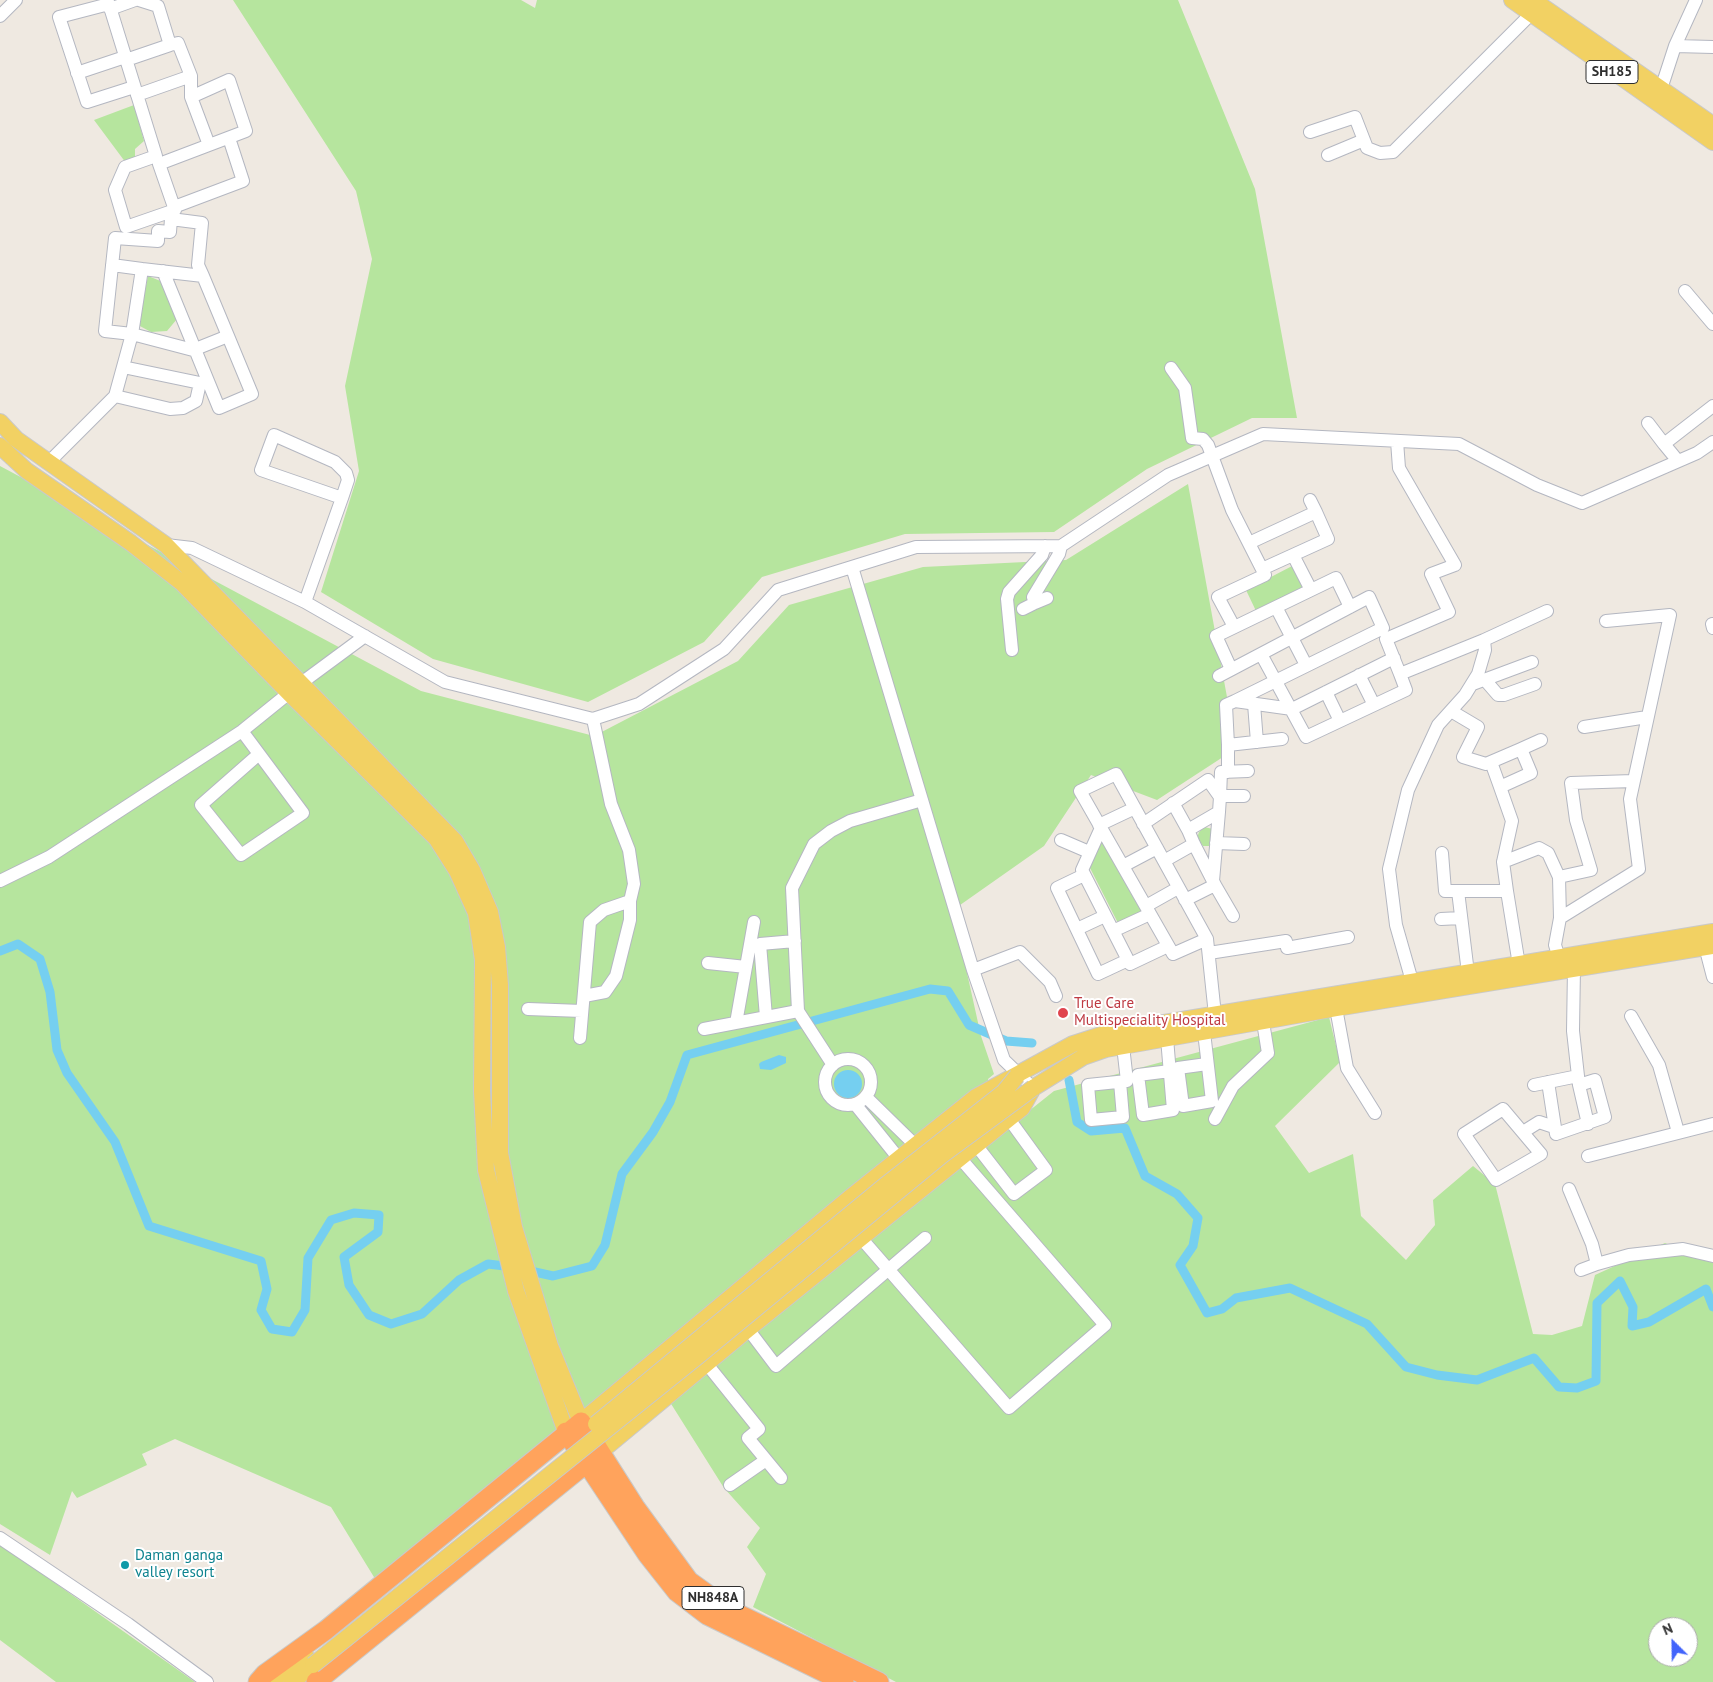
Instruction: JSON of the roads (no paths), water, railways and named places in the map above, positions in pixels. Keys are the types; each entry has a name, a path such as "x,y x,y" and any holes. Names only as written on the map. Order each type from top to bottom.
{"highway":[{"path":"258,1682 265,1674 326,1630 574,1427 593,1457 312,1668"},
{"name":"NH848A","path":"593,1457 646,1554 677,1592 707,1615 844,1682"},
{"name":"NH848A","path":"593,1457 635,1507 689,1581 728,1609 879,1682"}],"main road":[{"name":"SH185","path":"1512,0 1532,7 1650,87 1713,125"},
{"name":"SH185","path":"1650,87 1713,142"},
{"path":"0,422 16,439 166,545 294,688 436,838 457,871 476,913 483,960 482,1091 486,1170 513,1249 534,1291 574,1427"},
{"path":"0,446 27,471 131,543 182,583 294,688"},
{"path":"574,1427 899,1158 982,1093 1017,1076 1073,1044 1091,1037 1263,1022 1574,968 1712,941"},
{"path":"292,1682 312,1668 698,1356 942,1155 1033,1088 1084,1057 1106,1049 1167,1038 1212,1025 1412,981 1559,958 1712,941"},
{"path":"268,1682 312,1668 393,1591 887,1184 1004,1092 1017,1076"},
{"path":"593,1457 706,1363 1009,1119 1026,1104 1033,1088"},
{"path":"513,1249 516,1290 574,1427"}],"street":[{"path":"0,16 16,0"},
{"path":"110,9 137,0 158,6 170,45"},
{"path":"1650,87 1675,46 1696,0"},
{"path":"190,76 136,91 86,102 58,17 109,4 110,9 126,58 136,91 157,160 175,210 126,227 115,190 125,167 157,160 209,145 246,131 229,80 191,97"},
{"path":"1310,132 1355,117 1367,148 1380,153 1393,152 1532,7"},
{"path":"77,73 178,43 190,76 191,97 209,145"},
{"path":"1675,46 1713,47"},
{"path":"174,207 243,181 229,138"},
{"path":"1328,155 1364,140"},
{"path":"163,271 196,349 204,382 219,408 252,394 228,336 203,276 198,265 202,223 171,219 170,232 158,231 158,241 115,238 105,331 132,334 193,350 196,349 228,336"},
{"path":"112,265 203,276"},
{"path":"49,462 115,396 132,334 142,269"},
{"path":"1685,291 1713,324"},
{"path":"123,367 204,382"},
{"path":"1171,368 1185,388 1192,438 1203,439 1208,445 1232,510 1265,575 1218,597 1232,623"},
{"path":"115,396 170,409 183,408 196,401 204,382"},
{"path":"1664,444 1713,406"},
{"path":"1648,422 1678,461"},
{"path":"305,602 342,498 348,480 346,473 335,462 274,434 261,470 342,498"},
{"path":"166,545 192,548 305,602 445,682 593,719 639,704 724,649 778,590 916,547 1061,546 1168,474 1263,434 1459,444 1537,485 1582,503 1697,453 1713,442"},
{"path":"1228,772 1226,705 1306,665 1385,633 1449,612 1431,574 1455,565 1399,468 1397,441"},
{"path":"1262,569 1328,539 1310,500"},
{"path":"1249,543 1316,512"},
{"path":"1012,650 1006,599 1042,556 1045,546"},
{"path":"1023,609 1041,600 1033,597 1035,590 1059,554 1061,546"},
{"path":"1293,555 1311,590"},
{"path":"852,567 987,1012 1004,1060 1017,1076 1033,1088"},
{"path":"1231,669 1216,636 1336,578 1350,607"},
{"path":"1219,676 1369,597 1385,633 1406,690 1306,737 1261,654"},
{"path":"1276,607 1306,665"},
{"path":"1400,674 1484,640 1547,611"},
{"path":"1560,918 1639,869 1630,799 1670,615 1606,622"},
{"path":"0,881 49,857 242,731 294,688 365,636"},
{"path":"1484,640 1484,650 1478,674 1479,682 1498,695 1504,695 1535,684"},
{"path":"1235,700 1292,709 1394,658"},
{"path":"1412,981 1396,925 1389,869 1408,790 1438,725 1479,682 1532,662"},
{"path":"1359,675 1374,705"},
{"path":"1326,692 1340,721"},
{"path":"1254,704 1257,742"},
{"path":"1451,712 1478,727 1463,757 1486,764 1541,740"},
{"path":"1584,727 1647,718"},
{"path":"584,996 605,992 616,976 630,920 630,900 634,884 629,850 611,804 593,719"},
{"path":"242,731 303,813 241,855 200,805 259,754"},
{"path":"1228,745 1282,739"},
{"path":"1500,786 1531,773 1520,750"},
{"path":"1491,762 1512,821 1503,862 1520,964"},
{"path":"1214,883 1221,772 1248,771"},
{"path":"1207,939 1173,954 1080,791 1116,774 1207,939 1212,1025 1208,1064"},
{"path":"1143,824 1208,780 1220,796"},
{"path":"1560,877 1591,870 1576,820 1571,783 1634,781"},
{"path":"1220,796 1244,796"},
{"path":"833,1065 798,1011 792,888 814,844 850,821 922,800"},
{"path":"1173,803 1233,916"},
{"path":"1135,808 1100,827 1082,870 1130,964 1168,946"},
{"path":"1188,830 1219,812"},
{"path":"1061,840 1089,852"},
{"path":"1216,843 1244,844"},
{"path":"1164,861 1194,844"},
{"path":"1123,866 1157,848"},
{"path":"1503,862 1539,848 1548,853 1560,877 1560,918 1555,945 1559,958"},
{"path":"1442,853 1445,891 1507,891"},
{"path":"1084,875 1057,888 1098,974 1128,960"},
{"path":"1185,900 1214,883"},
{"path":"1113,931 1148,910 1178,888"},
{"path":"1458,891 1468,973"},
{"path":"580,1038 590,922 604,910 630,900"},
{"path":"1077,929 1105,916"},
{"path":"1441,919 1461,918"},
{"path":"754,922 755,944 766,1017"},
{"path":"1209,953 1286,941 1288,948 1348,937"},
{"path":"755,944 795,941"},
{"path":"1712,941 1707,954 1713,977"},
{"path":"736,1023 746,968 755,944"},
{"path":"973,970 1020,952 1050,982 1056,996"},
{"path":"708,963 746,968"},
{"path":"1574,968 1573,1032 1578,1080 1588,1124"},
{"path":"1336,1008 1347,1068 1375,1113"},
{"path":"528,1009 582,1011"},
{"path":"704,1030 798,1011"},
{"path":"1631,1016 1659,1065 1678,1132"},
{"path":"1215,1119 1233,1086 1268,1053 1263,1022"},
{"path":"1167,1038 1170,1071"},
{"path":"1120,1082 1126,1081 1123,1046"},
{"path":"846,1059 861,1063 871,1075 870,1091 861,1101 844,1105 837,1103 827,1092 825,1078 833,1065 846,1059"},
{"path":"1534,1085 1548,1082 1595,1080 1605,1117 1556,1134 1548,1082"},
{"path":"861,1101 914,1146 936,1178"},
{"path":"861,1101 922,1189"},
{"path":"1503,1109 1522,1132 1541,1154 1496,1180 1464,1134 1503,1109"},
{"path":"976,1145 1014,1194 1046,1170 1009,1119"},
{"path":"1522,1132 1539,1122 1554,1127"},
{"path":"1588,1156 1713,1124"},
{"path":"861,1238 1009,1408 1105,1324 960,1158"},
{"path":"1569,1189 1592,1244 1597,1264"},
{"path":"748,1329 776,1366 808,1330 839,1303 888,1270 925,1238"},
{"path":"1581,1270 1629,1255 1683,1248 1713,1256"},
{"path":"706,1363 759,1429 748,1438 781,1478"},
{"path":"730,1485 766,1460"},
{"path":"0,1538 128,1624 207,1682"}],"water":[{"path":"779,1055 786,1057 786,1063 771,1070 760,1069 759,1064 761,1062"},
{"path":"848,1070 858,1074 862,1084 858,1094 848,1098 838,1094 834,1084 838,1074"}],"waterway":[{"path":"0,951 18,944 40,959 50,992 57,1050 67,1073 115,1142 149,1226 261,1261 267,1289 261,1310 272,1329 292,1332 305,1310 308,1258 331,1220 354,1213 379,1215 378,1232 344,1257 349,1285 369,1315 391,1324 422,1314 459,1280 488,1264 513,1267"},
{"path":"526,1270 553,1276 592,1266 605,1245 622,1174 653,1132 670,1102 687,1055 930,989 948,991 969,1025 1006,1041 1032,1043"},
{"path":"1069,1080 1077,1122 1091,1131 1125,1128 1145,1176 1177,1194 1198,1218 1193,1246 1180,1265 1207,1313 1222,1309 1236,1298 1290,1288 1367,1324 1406,1367 1437,1375 1477,1380 1534,1358 1559,1387 1577,1388 1596,1381 1597,1303 1620,1281 1633,1307 1632,1326 1649,1322 1706,1289 1713,1307"}],"place":[{"name":"True Care Multispeciality Hospital","path":"1063,1013"},
{"name":"Daman ganga valley resort","path":"125,1565"}]}
